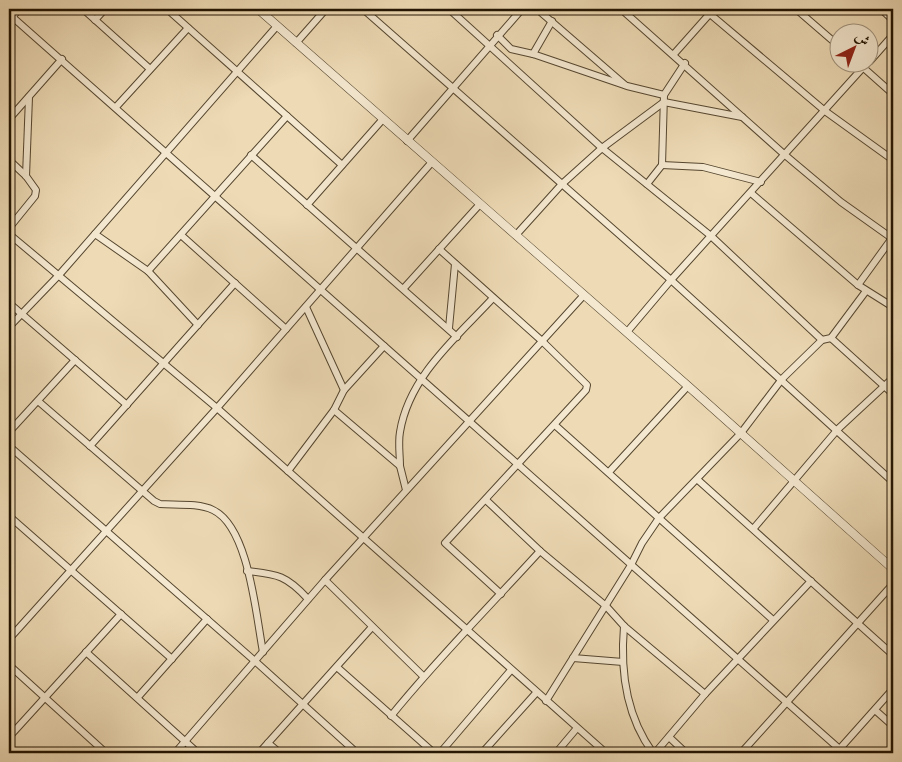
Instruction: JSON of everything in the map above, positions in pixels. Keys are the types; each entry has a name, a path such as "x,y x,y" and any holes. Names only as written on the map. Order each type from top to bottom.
{"street":[{"path":"19,9 10,17 116,107 320,291 469,420 737,660 788,702 839,752 893,689"},
{"path":"83,9 150,69"},
{"path":"95,20 105,9"},
{"path":"168,9 342,165"},
{"path":"258,9 627,332 893,569"},
{"path":"296,43 326,9"},
{"path":"362,9 671,280 893,482"},
{"path":"449,9 602,148 711,236 822,340"},
{"path":"407,140 489,44 522,9"},
{"path":"537,9 627,86"},
{"path":"621,9 674,54 785,155 841,202 893,238 858,286"},
{"path":"796,9 830,38"},
{"path":"881,9 893,20"},
{"path":"674,54 709,10 825,111 893,160"},
{"path":"533,54 552,21"},
{"path":"9,327 59,275 277,26"},
{"path":"116,107 188,28"},
{"path":"497,35 511,49 533,54 664,99 744,117"},
{"path":"880,50 893,35"},
{"path":"9,120 62,60"},
{"path":"516,235 562,184 602,148 664,99 685,64"},
{"path":"627,332 671,280 859,72"},
{"path":"868,72 893,94"},
{"path":"26,176 29,97"},
{"path":"647,184 662,165 664,99"},
{"path":"148,272 287,116"},
{"path":"308,205 383,119"},
{"path":"251,155 404,288 457,337"},
{"path":"9,160 26,176 36,190 35,196 9,228"},
{"path":"9,639 104,531 218,408 432,162"},
{"path":"662,165 710,168 761,182"},
{"path":"751,193 858,286 892,304"},
{"path":"404,288 480,204"},
{"path":"9,234 218,408 363,539 606,753"},
{"path":"95,234 148,272 198,325"},
{"path":"181,235 286,329"},
{"path":"439,249 587,385 586,390 556,426 445,543 501,594"},
{"path":"449,328 455,264"},
{"path":"90,446 235,283"},
{"path":"546,701 659,518 698,480 741,433 782,379 822,340 831,338 866,291"},
{"path":"175,753 256,662 308,599 584,295"},
{"path":"406,490 400,466 400,433 403,418 420,378 493,298"},
{"path":"9,303 127,405"},
{"path":"306,307 344,390"},
{"path":"831,338 893,394"},
{"path":"288,471 334,410 344,390 384,346"},
{"path":"9,432 75,360"},
{"path":"754,528 838,430 893,378"},
{"path":"609,472 688,386"},
{"path":"38,401 142,492 160,504 204,507 222,515 237,535 247,571 263,652"},
{"path":"334,410 400,466"},
{"path":"556,426 774,620"},
{"path":"9,446 357,753"},
{"path":"698,480 754,528 893,655"},
{"path":"486,500 540,551 606,606 624,626 705,694"},
{"path":"9,526 11,518 71,568 172,659"},
{"path":"391,716 423,676 468,632 540,551"},
{"path":"247,571 276,574 296,586 308,599"},
{"path":"325,580 423,676"},
{"path":"624,626 623,662 630,712 636,727 654,753 705,694 811,581"},
{"path":"741,753 893,584"},
{"path":"9,736 121,614"},
{"path":"138,697 207,620"},
{"path":"260,753 338,668 372,627"},
{"path":"86,652 198,753"},
{"path":"573,658 623,662"},
{"path":"9,665 106,753"},
{"path":"338,668 434,753"},
{"path":"440,753 511,670"},
{"path":"482,753 536,692"},
{"path":"875,710 893,726"},
{"path":"556,753 577,728"},
{"path":"669,737 686,753"},
{"path":"268,743 280,753"}]}
